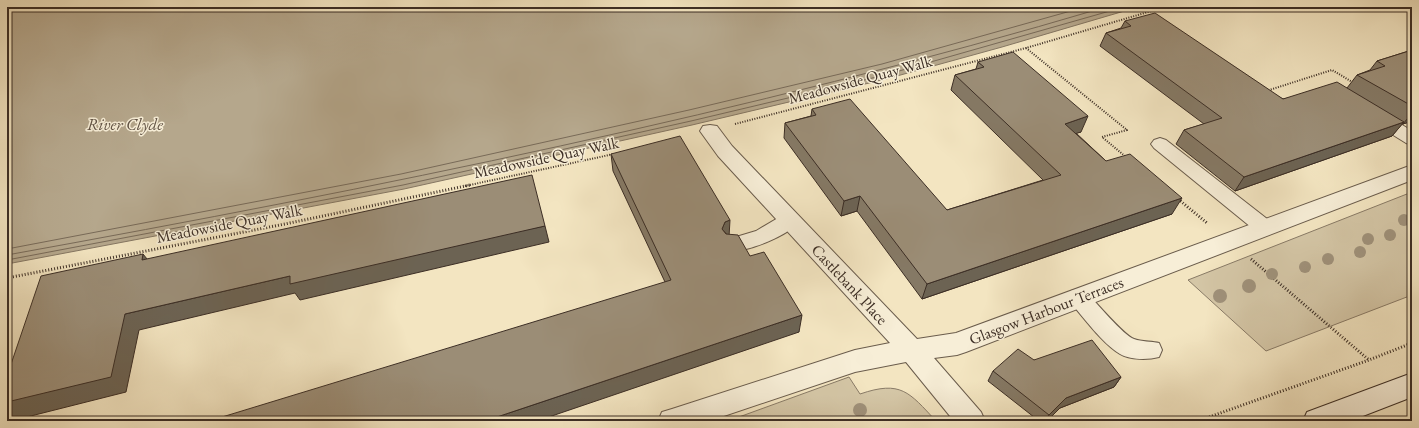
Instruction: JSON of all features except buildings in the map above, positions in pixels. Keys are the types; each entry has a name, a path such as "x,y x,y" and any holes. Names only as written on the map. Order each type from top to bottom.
{"street":[{"name":"Castlebank Place","path":"710,131 725,151 912,350 972,421"},
{"name":"Glasgow Harbour Terraces","path":"672,421 856,361 912,350 957,344 1412,172"},
{"path":"1317,421 1412,385"}],"lane":[{"path":"1359,107 1412,139"},
{"path":"1160,144 1264,227"},
{"path":"733,245 763,236 790,220"},
{"path":"1078,297 1112,334 1128,348 1152,350"}],"path":[{"name":"Meadowside Quay Walk","path":"710,131 1026,48 1166,7"},
{"path":"1147,12 1153,16"},
{"path":"1026,48 1127,130 1102,137 1132,161"},
{"path":"1263,92 1332,70 1359,86"},
{"name":"Meadowside Quay Walk","path":"7,278 285,224 617,154"},
{"path":"1174,196 1229,240 1369,360"},
{"path":"1198,421 1369,360 1412,343"}],"shaded area":[{"path":"1412,192 1412,295 1266,351 1188,280"},
{"path":"849,377 860,394 885,388 903,391 911,396 936,421 728,421"}],"water":[{"name":"River Clyde","path":"7,7 1138,7 886,79 692,125 404,189 7,264"}]}
